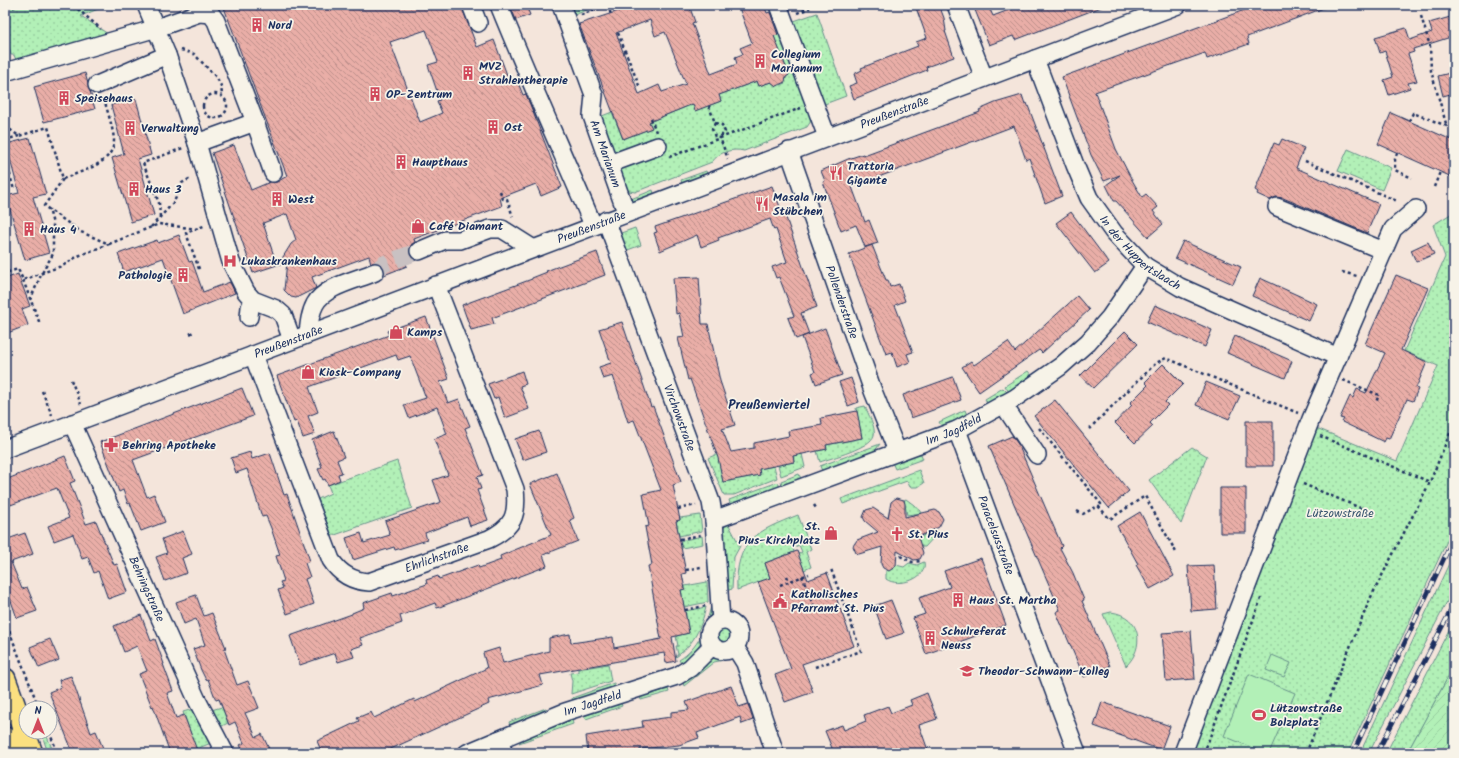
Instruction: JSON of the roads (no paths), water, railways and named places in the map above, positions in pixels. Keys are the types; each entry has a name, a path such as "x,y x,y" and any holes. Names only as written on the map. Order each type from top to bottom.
{"main road":[{"path":"5,679 32,753"},
{"path":"5,738 11,753"}],"street":[{"path":"146,5 157,28 167,55 197,143 231,262 246,292 253,300 278,310 300,337 311,312 322,296 333,289 375,272"},
{"path":"157,28 162,5"},
{"path":"471,5 478,23"},
{"name":"Virchowstraße","path":"499,5 523,66 599,223 704,483 721,621"},
{"name":"Am Marianum","path":"561,5 562,23 594,95 592,116 626,212"},
{"path":"778,5 827,137"},
{"path":"956,5 984,78"},
{"name":"Preußenstraße","path":"5,449 626,212 1178,5"},
{"path":"5,72 118,40 199,13 211,14 216,21 273,173"},
{"path":"97,85 167,55"},
{"name":"In der Huppertslaach","path":"1035,59 1089,198 1114,233 1145,266 1180,287 1338,357"},
{"path":"197,143 255,122"},
{"name":"Pollenderstraße","path":"789,151 873,390 897,451"},
{"path":"609,164 662,152"},
{"path":"1277,207 1384,251"},
{"path":"1183,753 1309,424 1394,229 1416,209"},
{"path":"419,251 445,240 460,240 484,230 499,229 532,248"},
{"name":"Im Jagdfeld","path":"710,527 897,451 957,430 1003,404 1061,366 1088,342 1110,317 1145,266"},
{"name":"Ehrlichstraße","path":"253,355 331,560 341,572 353,579 369,582 489,539 502,533 512,522 516,501 515,489 436,285"},
{"path":"1003,404 1037,455"},
{"name":"Behringstraße","path":"79,420 113,514 197,700 225,753"},
{"name":"Paracelsusstraße","path":"957,430 1077,753"},
{"path":"721,621 731,622 738,629 740,639 735,647 726,652 721,652 712,646 710,642 710,632 716,623 721,621"},
{"name":"Im Jagdfeld","path":"467,753 501,746 565,712 677,676 690,668 712,646"},
{"path":"735,647 745,663 775,753"}],"tunnel":[{"path":"375,272 384,264 419,251"}],"railway":[{"path":"1353,753 1454,537"},
{"path":"1377,753 1454,604"}],"place":[{"name":"Nord","path":"257,25"},
{"name":"Collegium Marianum","path":"760,61"},
{"name":"MVZ Strahlentherapie","path":"468,73"},
{"name":"OP-Zentrum","path":"375,94"},
{"name":"Speisehaus","path":"64,98"},
{"name":"Ost","path":"493,127"},
{"name":"Verwaltung","path":"130,128"},
{"name":"Haupthaus","path":"401,162"},
{"name":"Trattoria Gigante","path":"836,173"},
{"name":"Haus 3","path":"134,189"},
{"name":"West","path":"277,199"},
{"name":"Masala im Stübchen","path":"762,204"},
{"name":"Café Diamant","path":"418,226"},
{"name":"Haus 4","path":"29,229"},
{"name":"Lukaskrankenhaus","path":"230,261"},
{"name":"Pathologie","path":"183,275"},
{"name":"Kamps","path":"396,332"},
{"name":"Kiosk-Company","path":"308,372"},
{"name":"Behring Apotheke","path":"111,445"},
{"name":"St. Pius-Kirchplatz","path":"831,533"},
{"name":"St. Pius","path":"897,534"},
{"name":"Haus St. Martha","path":"958,600"},
{"name":"Katholisches Pfarramt St. Pius","path":"780,601"},
{"name":"Schulreferat Neuss","path":"930,638"},
{"name":"Theodor-Schwann-Kolleg","path":"967,671"},
{"name":"Lützowstraße Bolzplatz","path":"1259,715"}],"district":[{"name":"Preußenviertel","path":"769,405"}],"park label":[{"name":"Lützowstraße","path":"1340,513"}]}
